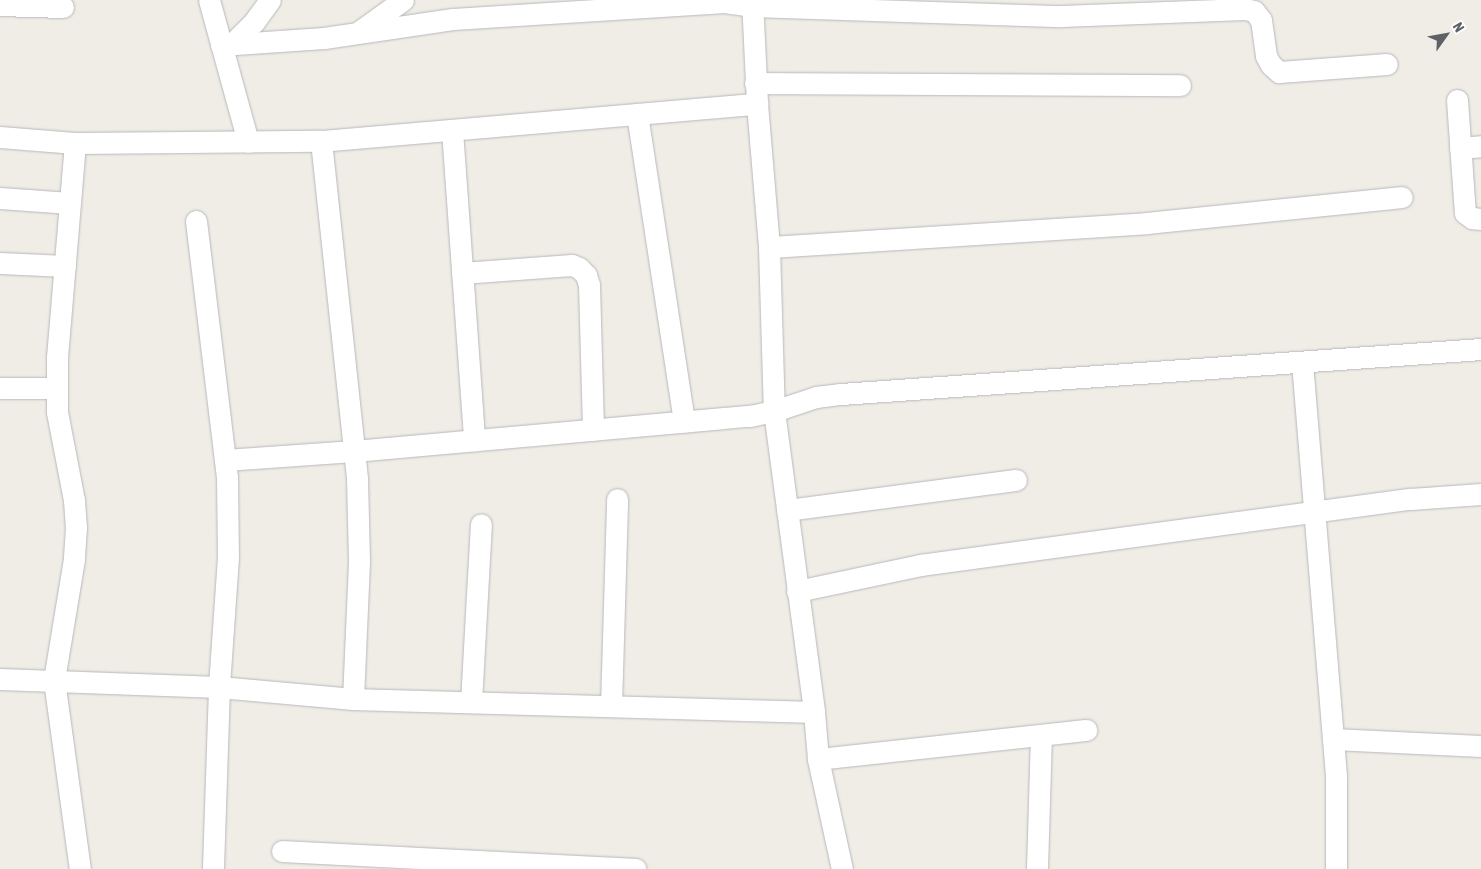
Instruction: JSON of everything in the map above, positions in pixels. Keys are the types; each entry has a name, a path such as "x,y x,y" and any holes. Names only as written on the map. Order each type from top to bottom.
{"street":[{"path":"209,0 226,45 248,142"},
{"path":"226,45 254,22 270,0"},
{"path":"358,32 402,0"},
{"path":"226,45 324,38 453,19 723,1 1060,16 1245,9 1254,12 1262,20 1266,56 1271,66 1279,72 1387,64"},
{"path":"752,3 755,83 769,248 774,411 814,712 818,759 842,869"},
{"path":"0,5 63,7"},
{"path":"755,83 1180,85"},
{"path":"1457,100 1465,213 1472,218 1481,219"},
{"path":"0,137 75,143 321,141 757,104"},
{"path":"637,114 684,421"},
{"path":"452,130 474,440"},
{"path":"321,141 354,451 359,562 353,699"},
{"path":"75,143 65,266 57,412 74,500 76,528 74,559 54,680 80,869"},
{"path":"1460,148 1481,146"},
{"path":"769,248 1147,224 1402,197"},
{"path":"0,198 70,202"},
{"path":"196,221 224,460 228,557 220,687 213,869"},
{"path":"0,263 65,266"},
{"path":"462,273 572,265 586,274 589,285 593,430"},
{"path":"224,460 354,451 750,416 774,411 816,397 841,394 1481,349"},
{"path":"1302,362 1336,777 1336,869"},
{"path":"0,388 57,388"},
{"path":"787,510 1016,480"},
{"path":"797,591 920,565 1411,499 1481,494"},
{"path":"611,706 617,499"},
{"path":"471,702 481,524"},
{"path":"0,678 220,687 353,699 814,712"},
{"path":"818,759 1086,730"},
{"path":"1038,869 1040,735"},
{"path":"1333,740 1481,746"},
{"path":"282,851 636,869"}]}
